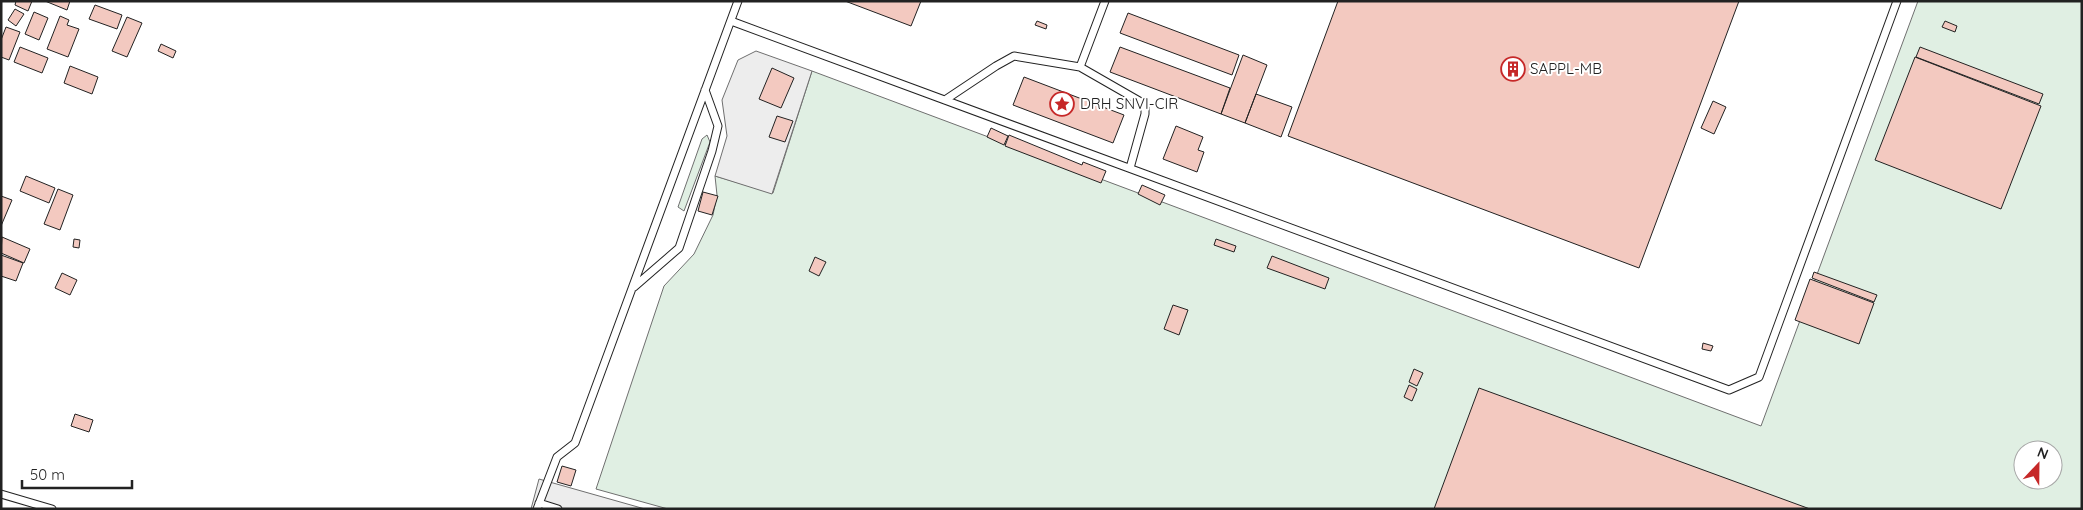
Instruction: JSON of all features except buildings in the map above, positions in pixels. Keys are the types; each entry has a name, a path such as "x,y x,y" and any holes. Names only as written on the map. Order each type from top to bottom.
{"lane":[{"path":"558,509 538,506 557,457 575,443 738,1"},
{"path":"1080,67 1104,1"},
{"path":"731,21 1729,390 1760,377 1898,1"},
{"path":"945,100 1014,56 1080,67 1141,102 1145,107 1145,114 1130,168"},
{"path":"632,289 679,248 712,151 718,126 705,90"},
{"path":"1,494 52,509"}],"green space":[{"path":"1918,1 2082,1 2082,509 668,509 596,489 664,286 694,254 713,215 717,195 715,176 773,193 812,71 1761,426"},
{"path":"707,135 710,142 684,211 678,207 702,139"}],"shaded area":[{"path":"756,51 812,71 772,194 715,176 727,136 722,100 738,60"},
{"path":"539,479 645,509 531,509"}],"place":[{"name":"SAPPL-MB","path":"1513,69"},
{"name":"DRH SNVI-CIR","path":"1062,104"}]}
